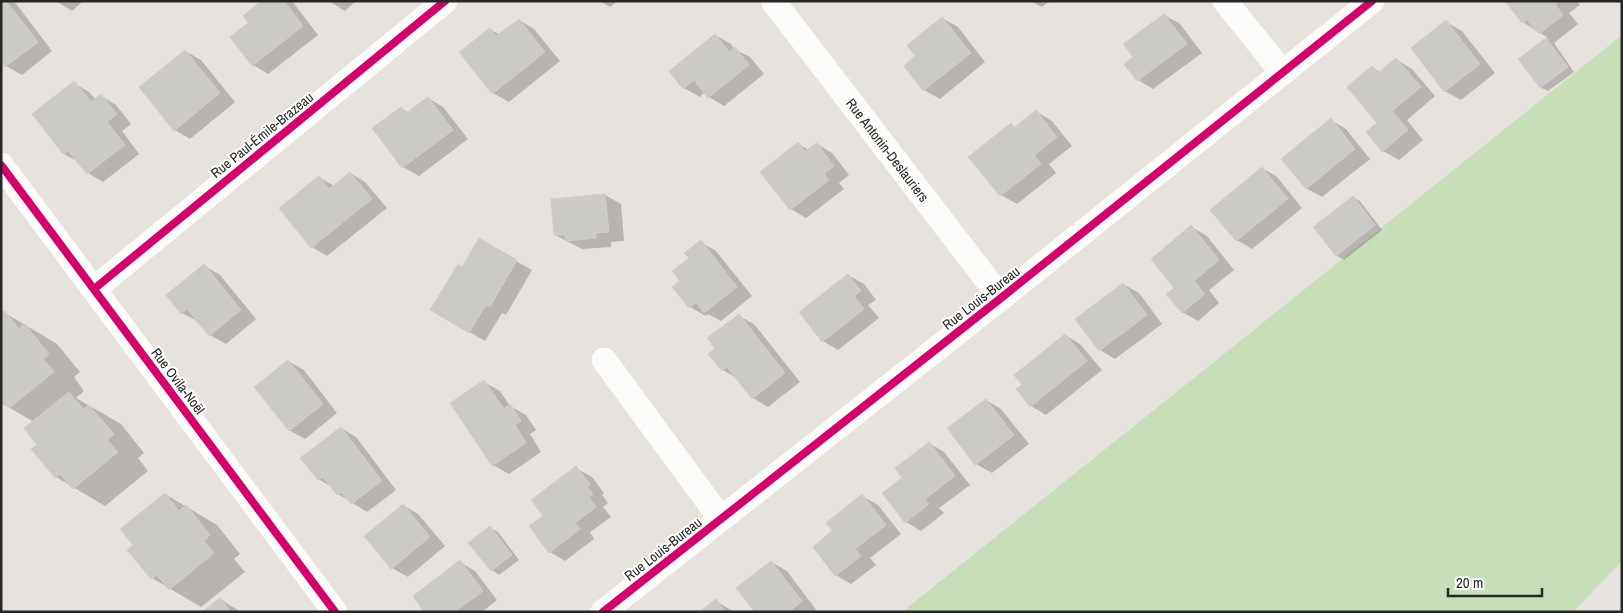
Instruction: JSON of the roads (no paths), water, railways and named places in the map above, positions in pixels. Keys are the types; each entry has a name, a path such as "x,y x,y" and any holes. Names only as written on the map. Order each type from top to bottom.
{"street":[{"name":"Rue Paul-Émile-Brazeau","path":"94,289 445,1"},
{"name":"Rue Antonin-Deslauriers","path":"774,1 1001,298"},
{"path":"1225,1 1282,72"},
{"name":"Rue Louis-Bureau","path":"603,612 1001,298 1372,1"},
{"name":"Rue Ovila-Noël","path":"1,165 335,612"},
{"name":"Rue Louis-Bureau","path":"604,360 720,519"}]}
